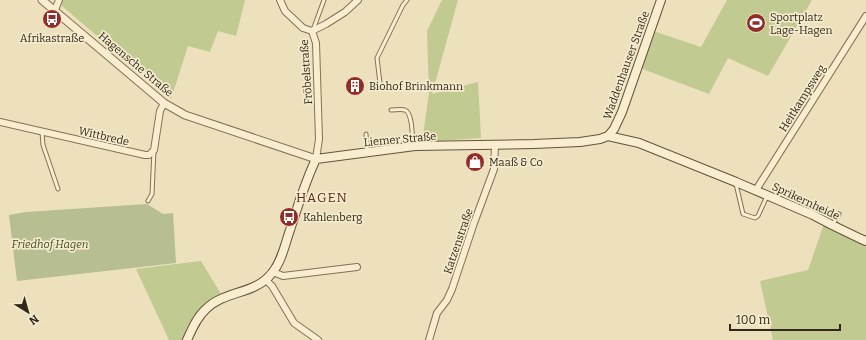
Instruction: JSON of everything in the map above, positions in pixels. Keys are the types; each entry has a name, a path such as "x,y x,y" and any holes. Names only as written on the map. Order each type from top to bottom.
{"main road":[{"name":"Waddenhauser Straße","path":"608,136 614,129 622,112 661,0"},
{"name":"Liemer Straße","path":"316,158 413,146 495,145 534,141 580,142 600,139 608,136"},
{"name":"Sprikernheide","path":"608,136 639,143 664,151 813,215 832,226 866,241"},
{"path":"187,340 200,317 214,302 259,285 273,272 281,257 316,158"}],"street":[{"name":"Hagensche Straße","path":"42,0 164,103 185,115 316,158"},
{"path":"55,10 59,0"},
{"name":"Fröbelstraße","path":"280,0 285,11 303,28 312,31 316,43 319,139 316,158"},
{"path":"312,31 345,12 358,0"},
{"name":"Heitkampsweg","path":"756,190 866,16"},
{"path":"154,150 160,110 164,103"},
{"name":"Wittbrede","path":"0,122 145,155 149,155 154,150"},
{"name":"Katzenstraße","path":"429,340 437,313 447,300 452,289 494,169 495,145"},
{"path":"273,272 283,276 357,267"},
{"path":"266,280 272,286 294,323 318,340"}],"lane":[{"path":"312,31 324,0"},
{"path":"380,83 377,58 407,0"},
{"path":"391,110 405,110 408,112 413,146"},
{"path":"42,132 43,144 58,189"},
{"path":"366,134 367,152"},
{"path":"148,201 152,194 154,150"},
{"path":"736,182 743,214 755,218 758,216 767,195"},
{"path":"832,226 839,214"}],"green space":[{"path":"62,0 245,0 236,36 218,31 210,52 188,46 171,99 62,6"},
{"path":"442,0 458,0 432,94 478,82 481,138 422,142 429,93 427,31"},
{"name":"Sportplatz Lage-Hagen","path":"727,0 812,0 768,76 728,58 709,94 640,68 653,31 701,47"},
{"name":"Friedhof Hagen","path":"147,204 163,214 173,213 176,263 17,281 9,215 26,212"},
{"path":"824,224 859,243 866,245 866,340 773,340 760,281 808,270"},
{"path":"201,261 221,294 204,308 184,340 169,340 136,269"}],"place":[{"name":"Afrikastraße","path":"52,19"},
{"name":"Sportplatz Lage-Hagen","path":"756,23"},
{"name":"Biohof Brinkmann","path":"355,86"},
{"name":"Maaß & Co","path":"475,162"},
{"name":"Kahlenberg","path":"289,217"}],"district":[{"name":"HAGEN","path":"322,197"}]}
